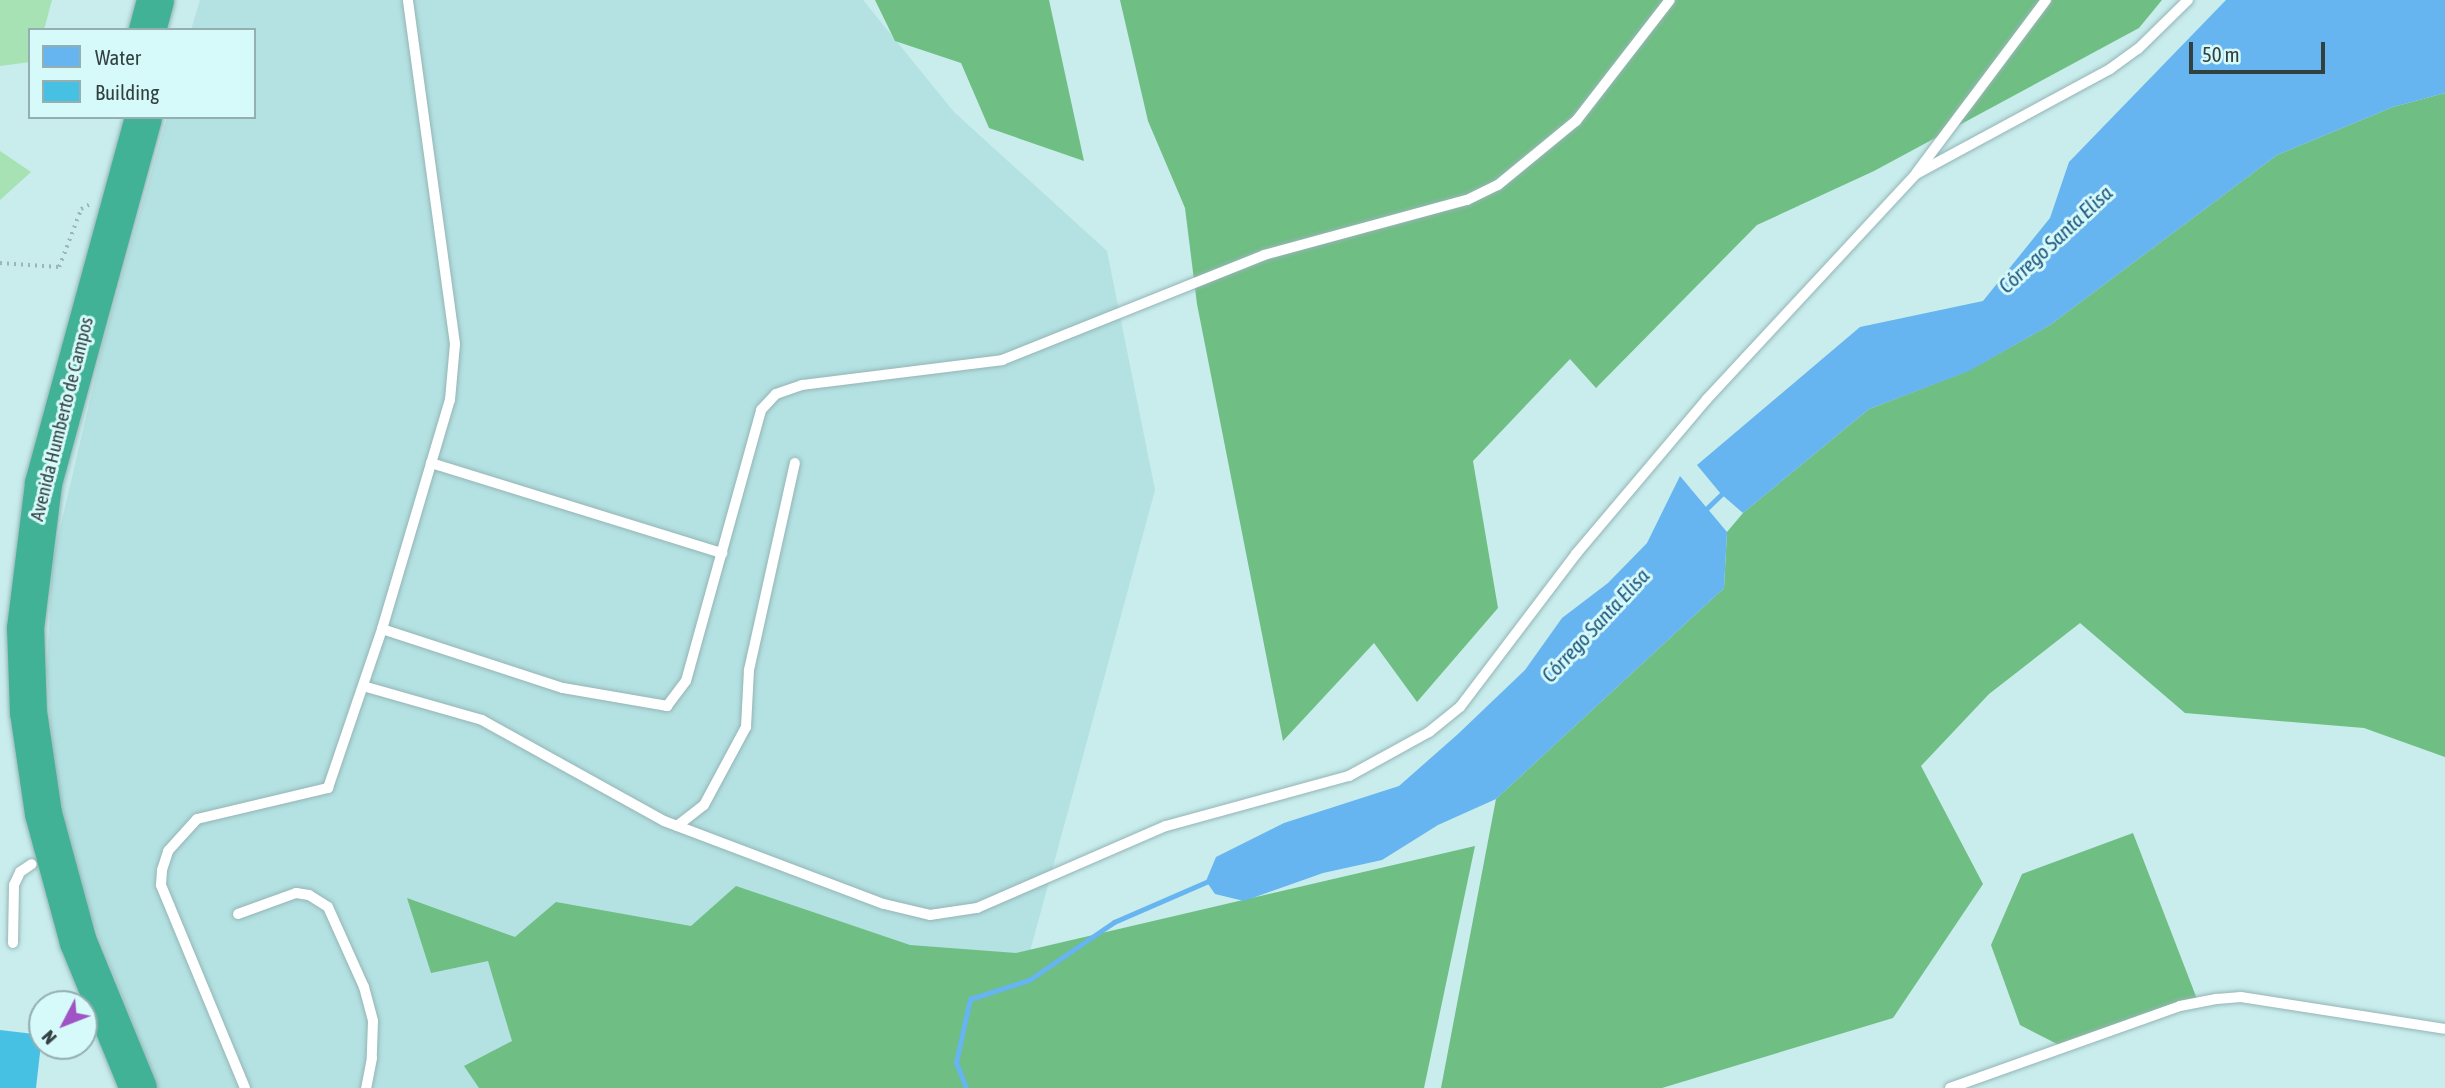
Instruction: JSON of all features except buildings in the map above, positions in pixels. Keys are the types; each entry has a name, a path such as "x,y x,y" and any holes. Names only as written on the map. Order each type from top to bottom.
{"highway":[{"path":"148,28 155,0"},
{"path":"170,28 177,0"},
{"name":"Avenida Humberto de Campos","path":"120,119 87,208 48,407 25,628 28,712 43,813 78,942 138,1088"},
{"name":"Avenida Humberto de Campos","path":"73,990 32,864 12,764 5,670 10,551 48,407 143,119"},
{"path":"98,1052 113,1088"}],"lane":[{"path":"246,1088 161,885 162,870 168,851 197,819 328,788 382,629 450,400 455,344 408,0"},
{"path":"382,629 563,688 667,706 686,681 761,410 776,394 802,385 1002,360 1264,255 1467,200 1516,171 1576,121 1670,0"},
{"path":"363,686 482,720 677,826 884,904 930,915 953,914 1166,825 1349,776 1396,753 1460,706 1576,554 1698,410 1916,174 2046,0"},
{"path":"1916,174 2110,69 2138,49 2188,0"},
{"path":"431,463 722,553"},
{"path":"677,826 705,805 746,727 750,670 794,463"},
{"path":"13,943 14,885 20,872 32,864"},
{"path":"238,914 296,893 309,895 328,907 364,987 373,1021 372,1058 366,1088"},
{"path":"1950,1088 2180,1006 2217,999 2241,997 2445,1029"}],"path":[{"path":"0,263 59,267 87,208"}],"shaded area":[{"path":"200,0 863,0 954,112 1107,251 1155,490 993,1088 158,1088 78,883 54,774 47,671 52,563 104,340 166,119 256,119 256,28 192,28"}],"green space":[{"path":"0,0 52,0 45,28 28,28 28,62 0,66"},
{"path":"875,0 1049,0 1084,161 989,128 961,63 895,41"},
{"path":"1120,0 2162,0 2139,28 1874,171 1757,225 1596,388 1570,359 1473,461 1498,608 1417,702 1374,643 1283,741 1197,304 1185,208 1148,121"},
{"path":"2445,93 2445,757 2364,728 2185,713 2080,623 1989,694 1921,766 1983,884 1893,1018 1662,1088 1441,1088 1496,799 1724,588 1727,532 1743,513 1869,409 1968,371 2050,325 2277,155 2393,107"},
{"path":"0,151 31,172 0,200"},
{"path":"2133,833 2197,999 2067,1049 2020,1025 1991,945 2022,874"},
{"path":"1475,846 1424,1088 479,1088 464,1066 512,1041 488,961 431,973 407,898 515,937 556,902 691,926 736,886 910,945 1016,953"}],"water":[{"path":"2226,0 2445,0 2445,93 2393,107 2277,155 2050,325 1969,371 1869,409 1743,513 1721,494 1697,465 1860,327 1983,301 2050,218 2069,162"},
{"path":"1680,476 1727,532 1724,588 1496,799 1438,825 1382,860 1323,873 1244,901 1215,894 1206,881 1216,857 1284,823 1399,786 1458,734 1525,670 1562,618 1608,583 1647,543"}],"waterway":[{"name":"Córrego Santa Elisa","path":"1704,511 1727,489"},
{"name":"Córrego Santa Elisa","path":"966,1088 956,1062 970,999 1029,980 1114,922 1213,879"}]}
